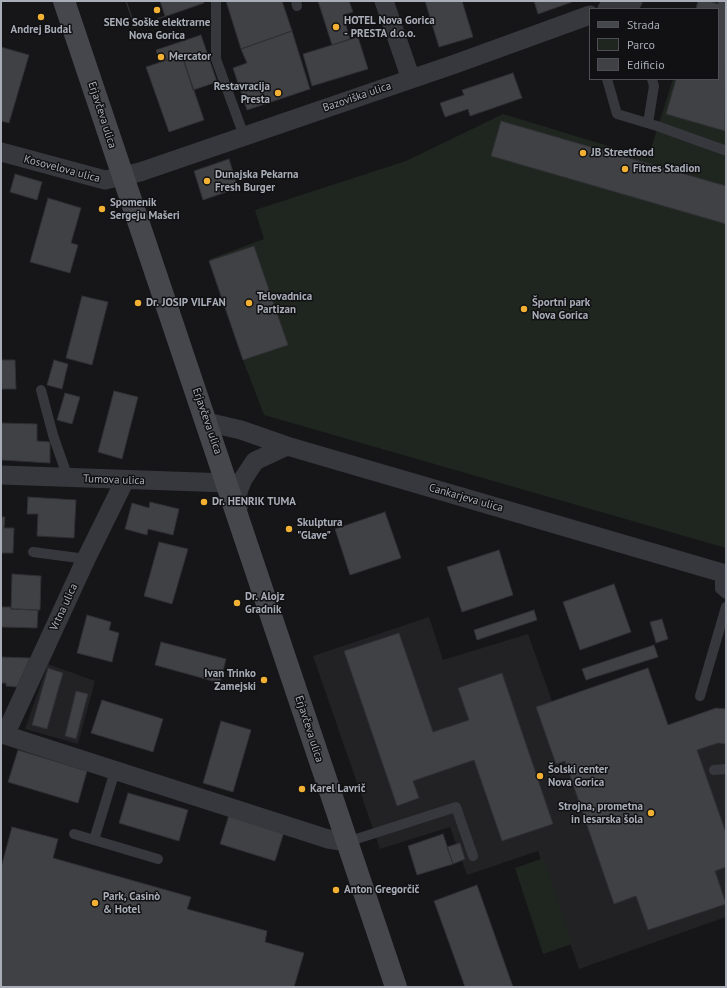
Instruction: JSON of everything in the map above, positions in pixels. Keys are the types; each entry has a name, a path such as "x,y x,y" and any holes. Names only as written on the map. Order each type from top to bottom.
{"main road":[{"name":"Erjavčeva ulica","path":"64,1 238,512 396,987"}],"street":[{"path":"384,1 410,79"},
{"path":"610,8 633,1"},
{"name":"Bazoviška ulica","path":"123,176 589,19"},
{"name":"Kosovelova ulica","path":"1,152 105,180 123,176"},
{"name":"Cankarjeva ulica","path":"207,422 250,433 287,446 723,573"},
{"path":"238,512 238,491 243,479 255,461 287,446"},
{"name":"Tumova ulica","path":"1,475 228,483"},
{"name":"Vrtna ulica","path":"115,771 6,735 86,559 125,480"},
{"path":"115,771 328,839 347,842"}],"lane":[{"path":"216,1 216,59 244,136"},
{"path":"607,80 617,114 648,123 724,150"},
{"path":"648,123 654,86 652,80"},
{"path":"41,390 53,434 68,478"},
{"path":"33,552 86,559"},
{"path":"723,573 720,589 726,594"},
{"path":"700,696 726,607"},
{"path":"714,770 726,769"},
{"path":"94,840 115,771"},
{"path":"347,842 456,807 473,856"},
{"path":"74,834 158,859"}],"shaded area":[{"name":"Šolski center Nova Gorica","path":"429,617 443,660 528,634 552,701 668,725 716,708 726,709 726,917 579,969 538,851 467,875 450,827 380,849 313,656"},
{"path":"48,664 95,681 78,744 25,729"}],"green space":[{"name":"Športni park Nova Gorica","path":"698,1 726,1 726,548 264,415 243,360 210,259 264,239 255,210 406,161 503,114 648,158 673,80 719,80 719,8 695,8"},
{"path":"544,858 572,944 543,954 515,868"}],"building":[{"name":"SENG Soške elektrarne Nova Gorica","path":"126,1 160,1 165,16 135,27"},
{"name":"SENG Soške elektrarne Nova Gorica","path":"126,1 203,1 204,3 135,27"},
{"path":"226,1 282,1 292,31 241,49"},
{"name":"HOTEL Nova Gorica - PRESTA d.o.o.","path":"318,1 349,1 353,12 343,15 350,39 332,45"},
{"path":"425,1 462,1 473,37 439,47"},
{"path":"534,1 571,1 572,2 538,14"},
{"path":"698,1 709,1 718,4 719,1 726,2 725,131 666,114 676,80 719,80 719,8 696,8"},
{"path":"292,31 310,89 247,110 233,68 247,63 241,49"},
{"path":"201,35 217,82 193,90 182,55 160,62 156,50"},
{"path":"358,37 368,69 312,86 303,54"},
{"path":"1,47 29,55 9,123 1,121"},
{"path":"182,55 204,120 169,132 146,67"},
{"path":"513,73 522,98 470,116 468,109 445,117 440,103 464,95 462,90"},
{"path":"501,121 726,186 726,224 491,156"},
{"path":"229,159 238,188 203,200 194,171"},
{"path":"15,174 42,182 37,200 10,192"},
{"path":"48,198 81,208 71,243 78,245 70,273 30,262"},
{"name":"Telovadnica Partizan","path":"254,246 288,345 243,360 209,261"},
{"path":"82,296 108,302 92,365 66,358"},
{"path":"1,360 15,360 16,389 1,389"},
{"path":"54,360 68,364 62,389 47,385"},
{"path":"114,391 138,397 122,459 98,452"},
{"path":"65,393 80,397 72,424 57,420"},
{"path":"1,423 37,424 37,441 50,442 50,463 1,460"},
{"path":"28,497 76,500 74,538 37,536 38,514 27,514"},
{"path":"150,502 179,509 173,535 148,529 147,535 125,529 132,503 149,508"},
{"path":"385,512 401,558 350,575 335,529"},
{"path":"1,517 5,517 4,528 14,528 13,553 1,553"},
{"path":"159,542 188,549 172,604 144,596"},
{"path":"499,550 513,595 462,612 447,567"},
{"path":"12,574 41,576 40,610 11,609"},
{"path":"614,584 631,632 580,650 563,602"},
{"path":"1,607 38,610 37,628 1,627"},
{"path":"534,610 537,620 477,640 474,630"},
{"path":"87,615 111,622 109,630 119,633 112,662 77,653"},
{"path":"662,619 668,639 656,643 650,622"},
{"path":"399,633 433,732 469,720 458,688 502,673 553,824 502,841 474,760 413,781 419,798 397,806 344,651"},
{"path":"161,642 226,659 220,683 155,665"},
{"path":"654,645 658,657 586,680 582,669"},
{"path":"1,657 30,658 17,687 6,686 6,683 1,683"},
{"path":"48,668 63,673 47,729 32,725"},
{"name":"Strojna, prometna in lesarska šola","path":"648,668 668,725 716,708 726,709 726,744 718,743 697,750 726,833 726,867 715,871 726,904 648,930 636,896 614,904 565,761 556,764 536,707"},
{"path":"76,691 88,694 76,739 65,736"},
{"path":"102,700 163,719 153,752 91,733"},
{"path":"221,721 251,730 233,792 203,783"},
{"path":"18,750 87,771 78,803 8,782"},
{"path":"128,793 188,810 179,841 119,823"},
{"path":"229,815 284,832 275,861 220,844"},
{"name":"Park, Casinò & Hotel","path":"12,827 58,839 53,858 191,897 187,909 267,931 265,942 304,953 294,987 1,987 1,868"},
{"path":"443,834 453,864 417,875 408,846"},
{"path":"460,843 465,859 453,864 447,847"},
{"path":"477,885 513,987 465,987 434,901"}],"place":[{"name":"SENG Soške elektrarne Nova Gorica","path":"157,10"},
{"name":"Andrej Budal","path":"41,17"},
{"name":"HOTEL Nova Gorica - PRESTA d.o.o.","path":"336,27"},
{"name":"Mercator","path":"161,57"},
{"name":"Restavracija Presta","path":"278,93"},
{"name":"JB Streetfood","path":"583,153"},
{"name":"Fitnes Stadion","path":"625,169"},
{"name":"Dunajska Pekarna Fresh Burger","path":"207,181"},
{"name":"Spomenik Sergeju Mašeri","path":"102,209"},
{"name":"Dr. JOSIP VILFAN","path":"138,303"},
{"name":"Telovadnica Partizan","path":"249,303"},
{"name":"Športni park Nova Gorica","path":"524,309"},
{"name":"Dr. HENRIK TUMA","path":"204,502"},
{"name":"Skulptura \"Glave\"","path":"289,529"},
{"name":"Dr. Alojz Gradnik","path":"237,603"},
{"name":"Ivan Trinko Zamejski","path":"264,680"},
{"name":"Šolski center Nova Gorica","path":"540,776"},
{"name":"Karel Lavrič","path":"302,789"},
{"name":"Strojna, prometna in lesarska šola","path":"651,813"},
{"name":"Anton Gregorčič","path":"336,890"},
{"name":"Park, Casinò & Hotel","path":"95,903"}]}
